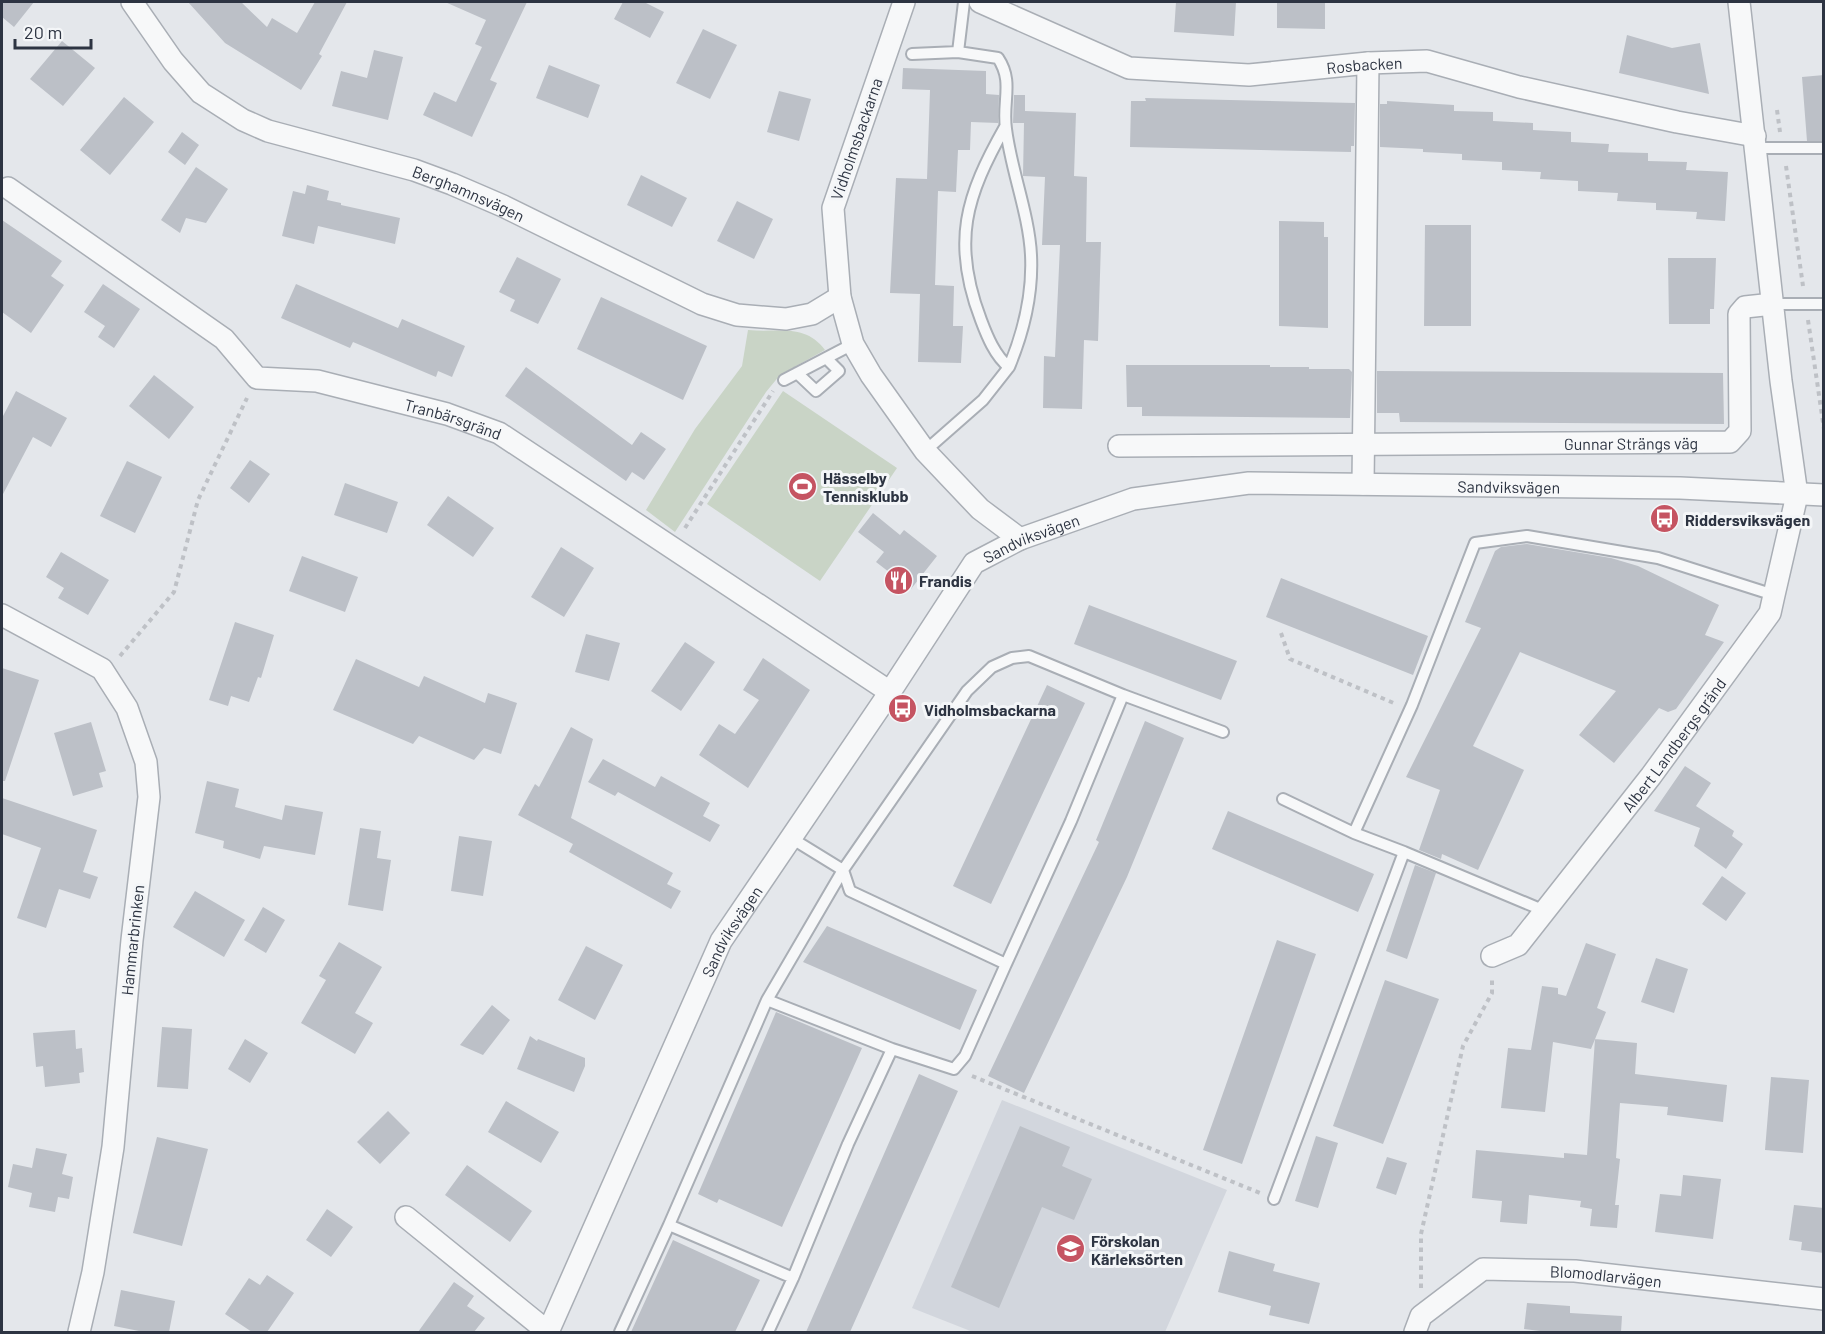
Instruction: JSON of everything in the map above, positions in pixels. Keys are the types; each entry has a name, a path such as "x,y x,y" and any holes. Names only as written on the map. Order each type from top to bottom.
{"street":[{"name":"Berghamnsvägen","path":"132,2 173,61 201,93 243,120 268,131 414,170 452,184 503,206 702,304 737,315 786,320 812,314 840,297"},
{"name":"Vidholmsbackarna","path":"904,2 833,208 840,297 853,344 871,375 925,451 980,509 1020,539"},
{"name":"Rosbacken","path":"980,2 1129,68 1249,75 1368,63 1426,61 1519,87 1755,142"},
{"path":"1739,2 1797,495"},
{"path":"1362,484 1368,63"},
{"path":"8,188 224,339 257,378"},
{"name":"Gunnar Strängs väg","path":"1119,446 1730,442 1740,431 1739,314 1745,307 1773,304"},
{"name":"Tranbärsgränd","path":"257,378 317,381 447,414 499,433 890,692"},
{"name":"Sandviksvägen","path":"406,1217 548,1332 721,941 890,692 974,562 1020,539 1133,499 1249,483 1680,488 1824,495"},
{"name":"Albert Landbergs gränd","path":"1492,956 1518,945 1651,776 1770,613 1797,495"},
{"name":"Hammarbrinken","path":"2,615 102,669 127,708 143,752 149,797 130,951 113,1147 93,1272 79,1332"},
{"name":"Blomodlarvägen","path":"1418,1324 1483,1269 1575,1271 1824,1299"}],"lane":[{"path":"958,52 964,2"},
{"path":"912,54 958,52 998,58 1007,72 1005,127 1031,253 1030,294 1022,336 1009,367 983,400 925,451"},
{"path":"1005,127 973,191 964,235 970,293 987,336 1002,362 1009,367"},
{"path":"1755,142 1783,148 1824,148"},
{"path":"1773,304 1824,304"},
{"path":"784,381 853,344"},
{"path":"797,373 816,391 839,371 826,358"},
{"path":"1354,833 1410,710 1475,543 1527,536 1658,558 1774,595"},
{"path":"620,1332 767,1000 843,870 967,691 992,667 1012,658 1029,656 1123,695 1223,732"},
{"path":"767,1000 892,1049 954,1070 965,1056 1071,821 1123,695"},
{"path":"1282,799 1354,833 1545,911"},
{"path":"792,838 843,870 850,891 1006,964"},
{"path":"1274,1199 1404,852"},
{"path":"768,1332 793,1278 848,1144 892,1049"},
{"path":"669,1225 793,1278"}],"path":[{"path":"1776,103 1824,429"},
{"path":"105,675 174,592 198,500 257,378"},
{"path":"673,547 771,393"},
{"path":"1281,633 1290,659 1410,710"},
{"path":"1418,1324 1421,1234 1463,1046 1492,993 1492,956"},
{"path":"954,1070 1274,1199"}],"shaded area":[{"name":"Förskolan Kärleksörten","path":"1002,1100 1227,1190 1165,1332 973,1332 912,1308"}],"green space":[{"path":"748,330 800,333 809,336 825,350 780,375 766,392 675,532 646,510 695,429 742,366"},
{"name":"Hässelby Tennisklubb","path":"783,391 897,468 820,581 707,504"}],"building":[{"path":"2,2 34,2 14,27 2,17"},
{"path":"188,2 241,2 267,27 272,18 297,33 315,2 347,2 319,54 322,56 301,90 225,43"},
{"path":"445,2 527,2 490,80 497,83 472,137 423,115 434,92 456,102 482,47 475,44 486,20"},
{"path":"623,2 644,2 664,12 650,38 614,19"},
{"path":"1176,2 1236,2 1234,36 1174,32"},
{"path":"1277,2 1325,2 1325,29 1277,28"},
{"path":"703,29 737,45 710,99 676,83"},
{"path":"1627,35 1672,48 1700,43 1709,94 1619,73"},
{"path":"62,41 95,68 63,106 30,79"},
{"path":"374,50 403,57 388,120 332,106 341,71 367,78"},
{"path":"549,65 600,85 588,118 536,98"},
{"path":"903,68 986,71 986,94 999,95 998,123 971,122 970,150 958,150 956,192 938,191 935,285 954,286 953,326 963,326 961,363 918,362 920,294 890,293 896,178 927,179 930,90 902,89"},
{"path":"1824,75 1824,141 1807,141 1802,77"},
{"path":"779,91 811,99 799,141 767,132"},
{"path":"1014,95 1025,95 1025,111 1076,113 1074,176 1087,177 1086,242 1101,242 1098,341 1084,340 1082,409 1043,408 1044,356 1055,357 1060,245 1042,245 1045,177 1023,176 1024,123 1013,123"},
{"path":"124,97 154,122 110,175 80,150"},
{"path":"1145,98 1355,103 1354,146 1351,146 1351,152 1130,147 1131,101 1146,101"},
{"path":"1387,101 1454,105 1454,111 1493,112 1493,121 1533,123 1533,130 1571,132 1571,142 1609,144 1608,152 1648,153 1648,161 1687,162 1686,170 1728,172 1725,221 1696,219 1697,212 1656,210 1656,203 1617,201 1618,193 1578,191 1578,181 1540,179 1541,172 1502,170 1502,162 1462,160 1462,154 1423,152 1423,149 1380,147 1380,104 1387,104"},
{"path":"182,132 199,145 185,165 168,152"},
{"path":"196,167 228,189 206,223 186,218 180,233 161,220"},
{"path":"641,175 687,198 672,227 627,205"},
{"path":"307,185 329,191 327,200 341,203 341,205 400,218 395,244 318,226 314,244 282,236 293,191 305,194"},
{"path":"737,201 773,219 754,259 717,241"},
{"path":"2,220 62,261 51,276 64,285 31,333 2,312"},
{"path":"1279,221 1324,222 1324,237 1328,237 1328,328 1279,326"},
{"path":"1425,225 1471,225 1471,326 1424,326"},
{"path":"517,257 561,279 538,324 510,311 515,300 499,292"},
{"path":"1668,258 1716,258 1714,309 1710,309 1710,324 1669,324"},
{"path":"103,284 140,309 114,348 98,337 105,326 84,312"},
{"path":"296,284 398,328 402,319 465,346 452,377 438,371 436,377 353,342 350,348 281,318"},
{"path":"601,297 707,346 683,400 577,349"},
{"path":"1126,365 1270,365 1270,367 1309,367 1309,369 1349,369 1352,372 1350,418 1142,416 1142,407 1127,407"},
{"path":"526,367 632,445 641,432 666,449 644,480 632,472 626,481 505,396"},
{"path":"1377,371 1723,373 1724,424 1400,422 1399,413 1377,413"},
{"path":"154,375 194,407 169,439 129,406"},
{"path":"16,391 67,418 51,447 33,437 2,496 2,418"},
{"path":"250,460 270,474 249,503 230,488"},
{"path":"127,461 162,477 135,533 100,516"},
{"path":"345,483 398,502 387,533 334,515"},
{"path":"448,496 494,528 473,557 427,525"},
{"path":"873,513 900,535 904,530 937,556 911,589 876,562 884,552 858,532"},
{"path":"1527,544 1611,558 1638,566 1719,605 1705,635 1724,642 1676,709 1668,712 1659,708 1614,763 1579,735 1616,691 1520,652 1473,746 1524,770 1478,870 1442,854 1441,859 1419,850 1440,790 1406,777 1481,628 1465,622 1495,551 1501,547"},
{"path":"561,547 594,568 564,617 531,597"},
{"path":"61,552 109,580 88,615 58,598 64,588 46,577"},
{"path":"302,556 358,577 345,612 289,591"},
{"path":"1281,578 1428,636 1413,675 1266,617"},
{"path":"1089,605 1237,661 1221,700 1074,644"},
{"path":"235,622 274,635 261,678 258,677 249,702 231,696 228,706 209,700"},
{"path":"586,634 620,643 609,681 575,672"},
{"path":"685,642 715,662 681,711 651,691"},
{"path":"763,658 810,690 748,788 699,755 719,724 735,734 759,700 743,690"},
{"path":"356,659 419,687 424,676 485,703 488,693 517,703 501,754 484,748 474,760 419,736 413,744 333,710"},
{"path":"2,668 39,680 5,781 2,781"},
{"path":"1047,685 1085,703 991,904 953,886"},
{"path":"1145,721 1184,738 1127,877 1024,1093 988,1076 1099,842 1096,840"},
{"path":"91,722 106,771 99,773 103,787 73,796 54,733"},
{"path":"571,727 593,739 571,818 673,873 667,884 681,891 671,909 569,852 573,844 518,815 535,784 539,787"},
{"path":"603,759 655,787 661,776 710,803 703,816 720,825 710,842 618,792 615,796 588,782"},
{"path":"1685,766 1711,783 1696,806 1734,831 1732,836 1743,844 1726,869 1694,846 1700,828 1654,811"},
{"path":"207,781 239,789 235,807 282,820 285,805 323,812 315,855 264,846 260,859 223,848 224,841 195,833"},
{"path":"2,798 97,830 83,872 98,877 90,899 59,889 46,928 17,918 41,848 2,834"},
{"path":"1228,811 1374,874 1358,912 1212,849"},
{"path":"360,828 381,831 377,858 391,860 383,911 348,905"},
{"path":"459,836 492,841 483,896 451,891"},
{"path":"1415,865 1436,873 1407,959 1386,951"},
{"path":"1722,876 1746,893 1726,921 1702,904"},
{"path":"195,891 245,920 224,957 173,927"},
{"path":"263,907 285,920 266,953 244,940"},
{"path":"827,926 977,990 960,1030 803,962"},
{"path":"1277,940 1316,954 1242,1164 1203,1150"},
{"path":"339,942 382,967 355,1013 373,1023 355,1054 301,1023 326,980 319,976"},
{"path":"1586,943 1616,954 1597,1008 1606,1012 1591,1049 1553,1042 1545,1112 1501,1108 1508,1048 1531,1050 1542,986 1558,988 1558,994 1566,996"},
{"path":"586,946 623,965 595,1020 558,1000"},
{"path":"1656,958 1688,969 1674,1013 1641,1002"},
{"path":"1385,980 1439,999 1383,1144 1333,1126"},
{"path":"492,1005 510,1020 483,1055 460,1045"},
{"path":"776,1012 862,1048 782,1227 719,1199 717,1203 698,1194"},
{"path":"162,1027 192,1029 188,1089 157,1087"},
{"path":"75,1030 76,1049 82,1048 84,1072 79,1073 80,1083 45,1087 43,1066 36,1067 33,1033"},
{"path":"530,1036 537,1041 538,1039 585,1058 585,1066 574,1092 517,1069"},
{"path":"245,1039 268,1053 250,1083 228,1069"},
{"path":"1595,1039 1637,1043 1635,1074 1727,1085 1723,1122 1667,1115 1668,1107 1620,1103 1616,1158 1620,1159 1615,1205 1619,1205 1617,1228 1590,1226 1592,1209 1580,1207 1581,1201 1529,1195 1527,1224 1500,1222 1502,1201 1472,1198 1476,1150 1564,1158 1564,1153 1587,1155"},
{"path":"919,1074 958,1091 850,1332 806,1332"},
{"path":"1771,1077 1809,1080 1803,1153 1765,1150"},
{"path":"506,1101 559,1132 541,1163 488,1132"},
{"path":"388,1111 410,1133 380,1164 357,1142"},
{"path":"1020,1126 1070,1147 1062,1166 1092,1179 1074,1220 1042,1207 999,1308 951,1287"},
{"path":"1316,1136 1338,1143 1318,1208 1295,1201"},
{"path":"157,1137 208,1149 182,1246 133,1233"},
{"path":"36,1148 67,1154 62,1174 73,1177 69,1199 58,1197 55,1212 29,1207 32,1193 8,1187 13,1164 32,1168"},
{"path":"1387,1157 1407,1163 1396,1195 1376,1188"},
{"path":"467,1165 532,1211 510,1242 445,1195"},
{"path":"1683,1175 1721,1179 1713,1239 1655,1232 1660,1194 1681,1196"},
{"path":"1794,1205 1824,1208 1824,1253 1801,1250 1802,1242 1789,1240"},
{"path":"327,1209 353,1227 331,1257 306,1240"},
{"path":"673,1240 760,1280 735,1332 631,1332"},
{"path":"1229,1251 1275,1264 1273,1271 1320,1283 1309,1324 1269,1315 1271,1306 1218,1292"},
{"path":"267,1275 294,1293 267,1332 252,1332 225,1314 249,1278 260,1285"},
{"path":"454,1282 474,1296 467,1306 485,1318 474,1332 418,1332"},
{"path":"121,1290 175,1301 169,1332 144,1332 114,1326"},
{"path":"1527,1303 1570,1306 1570,1313 1622,1316 1621,1332 1548,1332 1524,1329"}],"place":[{"name":"Hässelby Tennisklubb","path":"802,486"},
{"name":"Riddersviksvägen","path":"1664,519"},
{"name":"Frandis","path":"898,580"},
{"name":"Vidholmsbackarna","path":"903,709"},
{"name":"Förskolan Kärleksörten","path":"1070,1249"}]}
